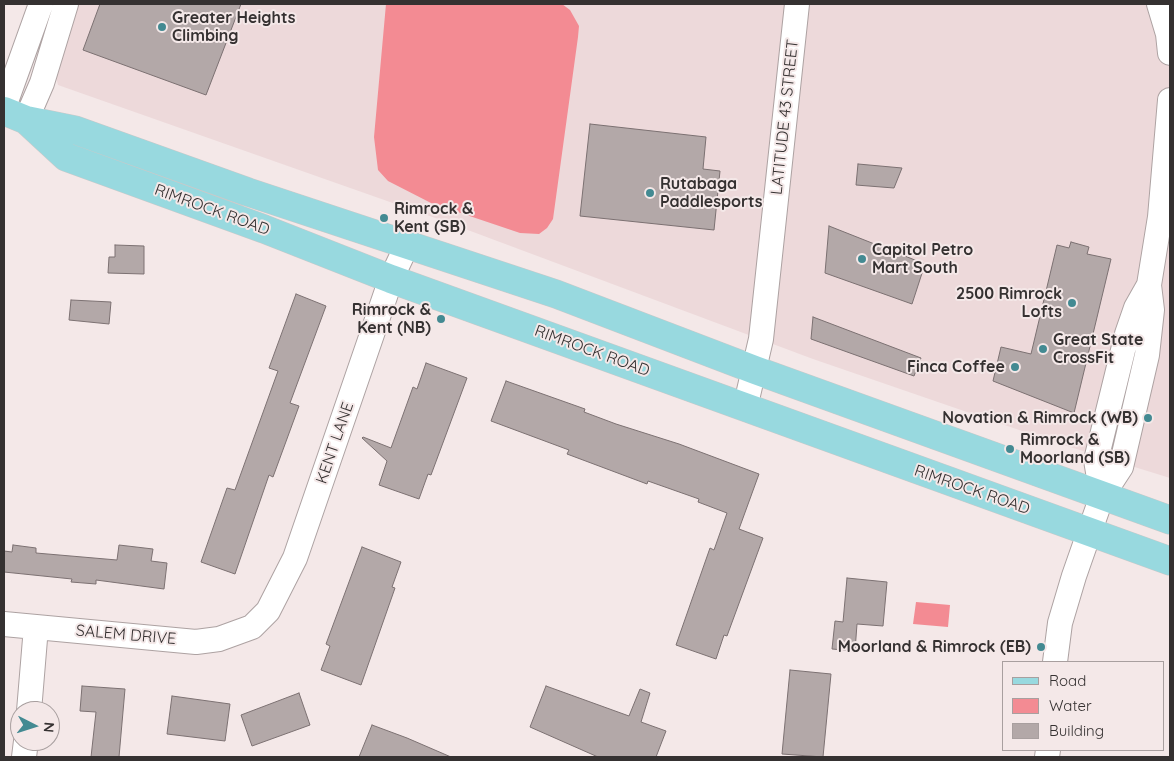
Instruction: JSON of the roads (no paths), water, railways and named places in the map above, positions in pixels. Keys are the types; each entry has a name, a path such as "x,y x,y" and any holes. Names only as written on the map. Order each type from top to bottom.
{"main road":[{"name":"RIMROCK ROAD","path":"11,112 75,130 407,245 556,294 755,370 1170,520"},
{"name":"RIMROCK ROAD","path":"11,112 66,157 264,229 391,279 1170,561"}],"street":[{"path":"11,112 41,4"},
{"path":"11,112 42,83 66,4"},
{"name":"LATITUDE 43 STREET","path":"745,408 755,370 760,339 797,4"},
{"path":"1159,4 1168,34 1170,53"},
{"path":"1055,661 1060,623 1074,576 1102,496 1121,468 1147,355 1152,310 1149,285 1160,218 1170,100"},
{"name":"KENT LANE","path":"247,629 268,612 295,558 391,279 407,245"},
{"name":"SALEM DRIVE","path":"4,624 196,642 219,639 247,629"},
{"path":"30,701 36,627"}],"water":[{"path":"386,4 562,4 570,10 579,26 553,219 547,228 539,234 520,233 431,203 388,181 378,170 374,137"},
{"path":"916,602 950,605 948,627 913,624"}],"place":[{"name":"Greater Heights Climbing","path":"162,27"},
{"name":"Rutabaga Paddlesports","path":"650,193"},
{"name":"Rimrock & Kent (SB)","path":"384,218"},
{"name":"Capitol Petro Mart South","path":"862,259"},
{"name":"2500 Rimrock Lofts","path":"1072,303"},
{"name":"Rimrock & Kent (NB)","path":"441,319"},
{"name":"Great State CrossFit","path":"1043,349"},
{"name":"Finca Coffee","path":"1015,367"},
{"name":"Novation & Rimrock (WB)","path":"1148,418"},
{"name":"Rimrock & Moorland (SB)","path":"1010,449"},
{"name":"Moorland & Rimrock (EB)","path":"1041,647"}]}
